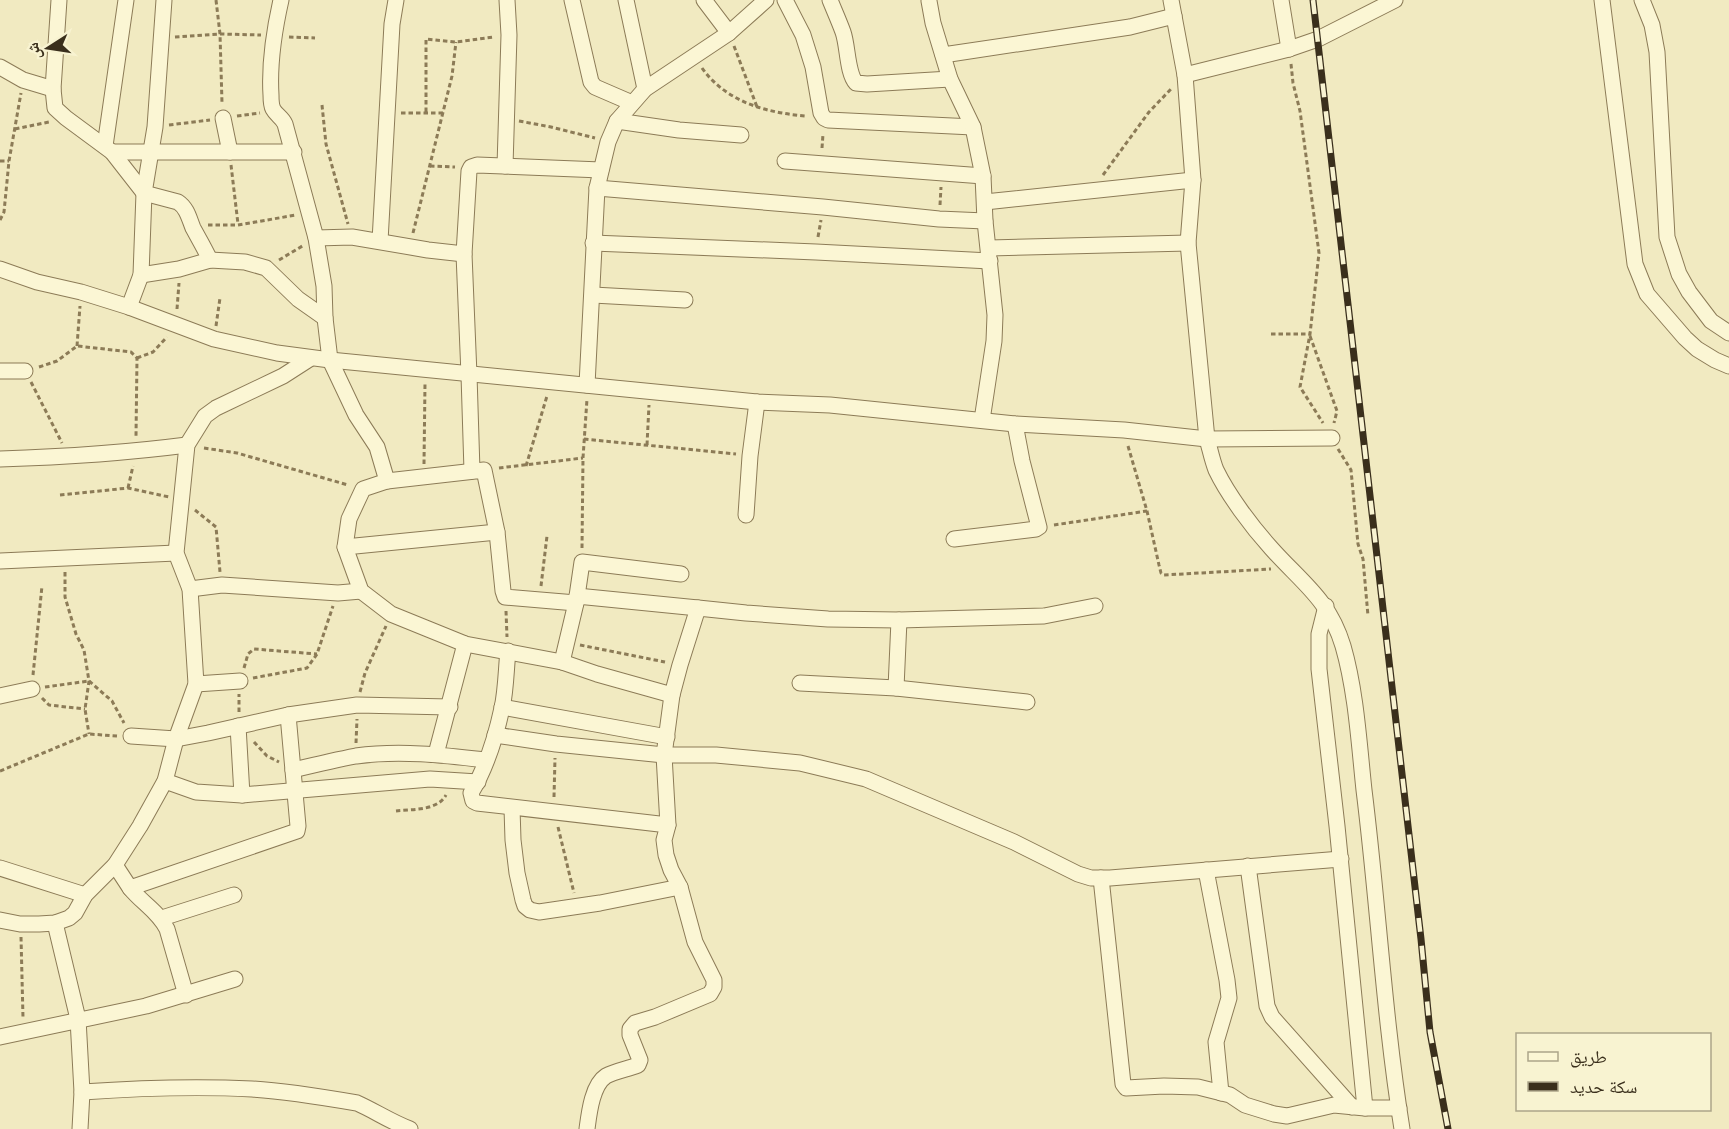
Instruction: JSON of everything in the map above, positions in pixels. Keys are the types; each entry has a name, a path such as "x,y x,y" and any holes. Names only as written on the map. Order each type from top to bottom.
{"street":[{"path":"59,0 53,89 55,108 109,149 144,193 178,202 185,208 210,260"},
{"path":"109,149 126,0"},
{"path":"129,307 141,276 144,193 155,127 164,0"},
{"path":"281,0 273,36 270,85 272,106 274,111 283,118 316,238 324,286 330,360 356,415 377,447 387,481"},
{"path":"380,242 392,24 396,0"},
{"path":"505,166 509,35 507,0"},
{"path":"572,0 591,82 595,87 632,103"},
{"path":"626,0 645,89"},
{"path":"704,0 729,33"},
{"path":"587,385 597,188 608,142 617,121 645,89 729,33 766,0"},
{"path":"785,0 803,35 824,118 973,127"},
{"path":"830,0 843,31 852,78 856,83 950,78"},
{"path":"1171,0 1185,75 1193,180 1188,243 1207,439 1216,470 1238,506 1270,548 1326,606 1342,644 1350,676 1356,719 1402,1129"},
{"path":"1281,0 1289,49"},
{"path":"1602,0 1635,264 1647,294 1685,338 1697,349 1729,366"},
{"path":"1642,0 1652,25 1657,52 1667,237 1676,265 1689,292 1711,321 1729,333"},
{"path":"929,1 933,23 950,78 973,127 982,176 995,315 994,341 982,420"},
{"path":"1185,75 1289,49 1318,39 1387,2"},
{"path":"943,55 1130,27 1174,16"},
{"path":"0,68 23,80 53,89"},
{"path":"223,118 230,152"},
{"path":"617,121 679,130 741,135"},
{"path":"109,149 294,152"},
{"path":"785,161 982,176"},
{"path":"601,170 477,165 471,167 469,171 464,254 470,375 478,471 497,532 505,597 698,608 828,619 899,620 1044,616 1095,606"},
{"path":"985,202 1193,180"},
{"path":"597,188 939,219 985,221"},
{"path":"316,238 352,237 464,254"},
{"path":"593,243 816,252 990,254 1188,243"},
{"path":"141,276 210,260 245,262 266,268 298,299 325,318"},
{"path":"0,269 129,307 214,339 311,358 650,392 757,402 830,405 1015,424 1124,429 1207,439 1332,438"},
{"path":"593,296 685,300"},
{"path":"0,920 20,924 55,923 75,913 85,895 115,865 165,781 176,739 196,684 190,589 177,553 187,445 205,416 216,408 283,376 311,358"},
{"path":"0,371 25,371"},
{"path":"746,515 757,402"},
{"path":"954,539 1039,527 1015,424"},
{"path":"0,459 136,452 187,445"},
{"path":"478,471 387,481 363,489 349,519 345,547 361,591 391,614 465,644 562,662 672,695"},
{"path":"345,547 497,532"},
{"path":"0,561 177,553"},
{"path":"562,662 577,600 582,562 681,574"},
{"path":"190,589 222,585 338,593 361,591"},
{"path":"1326,606 1320,634 1318,669 1341,859 1359,1108"},
{"path":"587,1129 589,1106 605,1077 638,1065 640,1060 630,1035 630,1029 635,1023 710,994 714,987 709,967 695,942 681,887 671,870 664,840 668,825 664,755 672,695 698,608"},
{"path":"896,688 899,620"},
{"path":"436,754 465,644"},
{"path":"508,651 502,707 486,760 478,782 471,793 473,801 512,808 668,825"},
{"path":"196,684 240,681"},
{"path":"800,682 896,688 1027,702"},
{"path":"0,696 32,689"},
{"path":"131,736 176,739 288,715 357,705 450,707"},
{"path":"502,707 667,737"},
{"path":"130,888 294,833 298,829 288,715"},
{"path":"238,726 242,795"},
{"path":"495,735 664,755 716,755 800,763 866,779 1091,878 1341,859"},
{"path":"293,770 356,756 384,754 436,754 486,760"},
{"path":"165,781 196,792 242,795 393,781 430,779 478,782"},
{"path":"512,808 517,873 525,906 530,910 539,912 681,887"},
{"path":"115,865 136,895 162,918 186,995"},
{"path":"1248,866 1267,1006 1272,1017 1359,1108"},
{"path":"0,868 85,895"},
{"path":"1206,870 1229,998 1217,1036 1221,1093"},
{"path":"1101,878 1123,1084 1126,1088 1198,1087 1230,1095 1245,1105 1287,1116 1334,1105 1359,1108 1398,1108"},
{"path":"162,918 234,896"},
{"path":"55,923 78,1019 82,1092 80,1129"},
{"path":"0,1037 146,1006 235,979"},
{"path":"82,1092 200,1087 254,1089 357,1103 410,1129"}],"path":[{"path":"216,0 220,34 223,118"},
{"path":"729,33 758,108"},
{"path":"162,38 220,34 315,38"},
{"path":"426,112 426,39 456,42 509,35"},
{"path":"410,247 444,113 456,42"},
{"path":"1289,49 1293,83 1300,111 1319,253 1310,334 1300,387 1351,470 1358,544 1364,559 1368,616"},
{"path":"693,57 710,80 728,94 758,108 796,115"},
{"path":"1092,191 1149,112 1185,75"},
{"path":"0,220 4,212 9,161 23,80"},
{"path":"322,105 326,144 352,237"},
{"path":"155,127 274,111"},
{"path":"387,114 444,113"},
{"path":"15,129 66,118"},
{"path":"821,165 824,118"},
{"path":"507,119 551,127 608,142"},
{"path":"230,152 238,225"},
{"path":"0,161 9,161"},
{"path":"430,166 471,167"},
{"path":"939,219 942,173"},
{"path":"816,252 824,207"},
{"path":"192,226 238,225 310,213"},
{"path":"266,268 316,238"},
{"path":"137,358 153,352 176,326 179,269"},
{"path":"77,346 81,292"},
{"path":"214,339 220,298"},
{"path":"1271,334 1310,334"},
{"path":"1310,334 1336,411 1332,438"},
{"path":"69,457 25,371 57,361 77,346 131,352 137,358 136,452 128,488"},
{"path":"423,477 425,369"},
{"path":"526,466 551,382"},
{"path":"582,562 583,459 587,385"},
{"path":"647,445 650,392"},
{"path":"1124,429 1147,511 1159,565 1164,575 1290,568"},
{"path":"584,439 750,456"},
{"path":"187,445 237,453 363,489"},
{"path":"478,471 583,459"},
{"path":"60,495 128,488 181,499 216,527 222,585"},
{"path":"1039,527 1147,511"},
{"path":"539,600 547,536"},
{"path":"66,558 65,597 76,634 84,650 90,681 85,709 89,734"},
{"path":"42,586 32,689 90,681"},
{"path":"240,681 307,668 317,654 338,593"},
{"path":"505,597 508,651"},
{"path":"356,756 357,705 365,673 391,614"},
{"path":"567,642 680,665"},
{"path":"293,770 267,756 238,726 240,681 248,654 254,649 317,654"},
{"path":"90,681 112,701 131,736"},
{"path":"49,705 85,709"},
{"path":"0,771 89,734 131,736"},
{"path":"556,744 554,812 578,906"},
{"path":"396,811 439,804 455,780"},
{"path":"20,924 24,1032"}],"railway":[{"path":"1313,0 1430,1032 1448,1129"}]}
